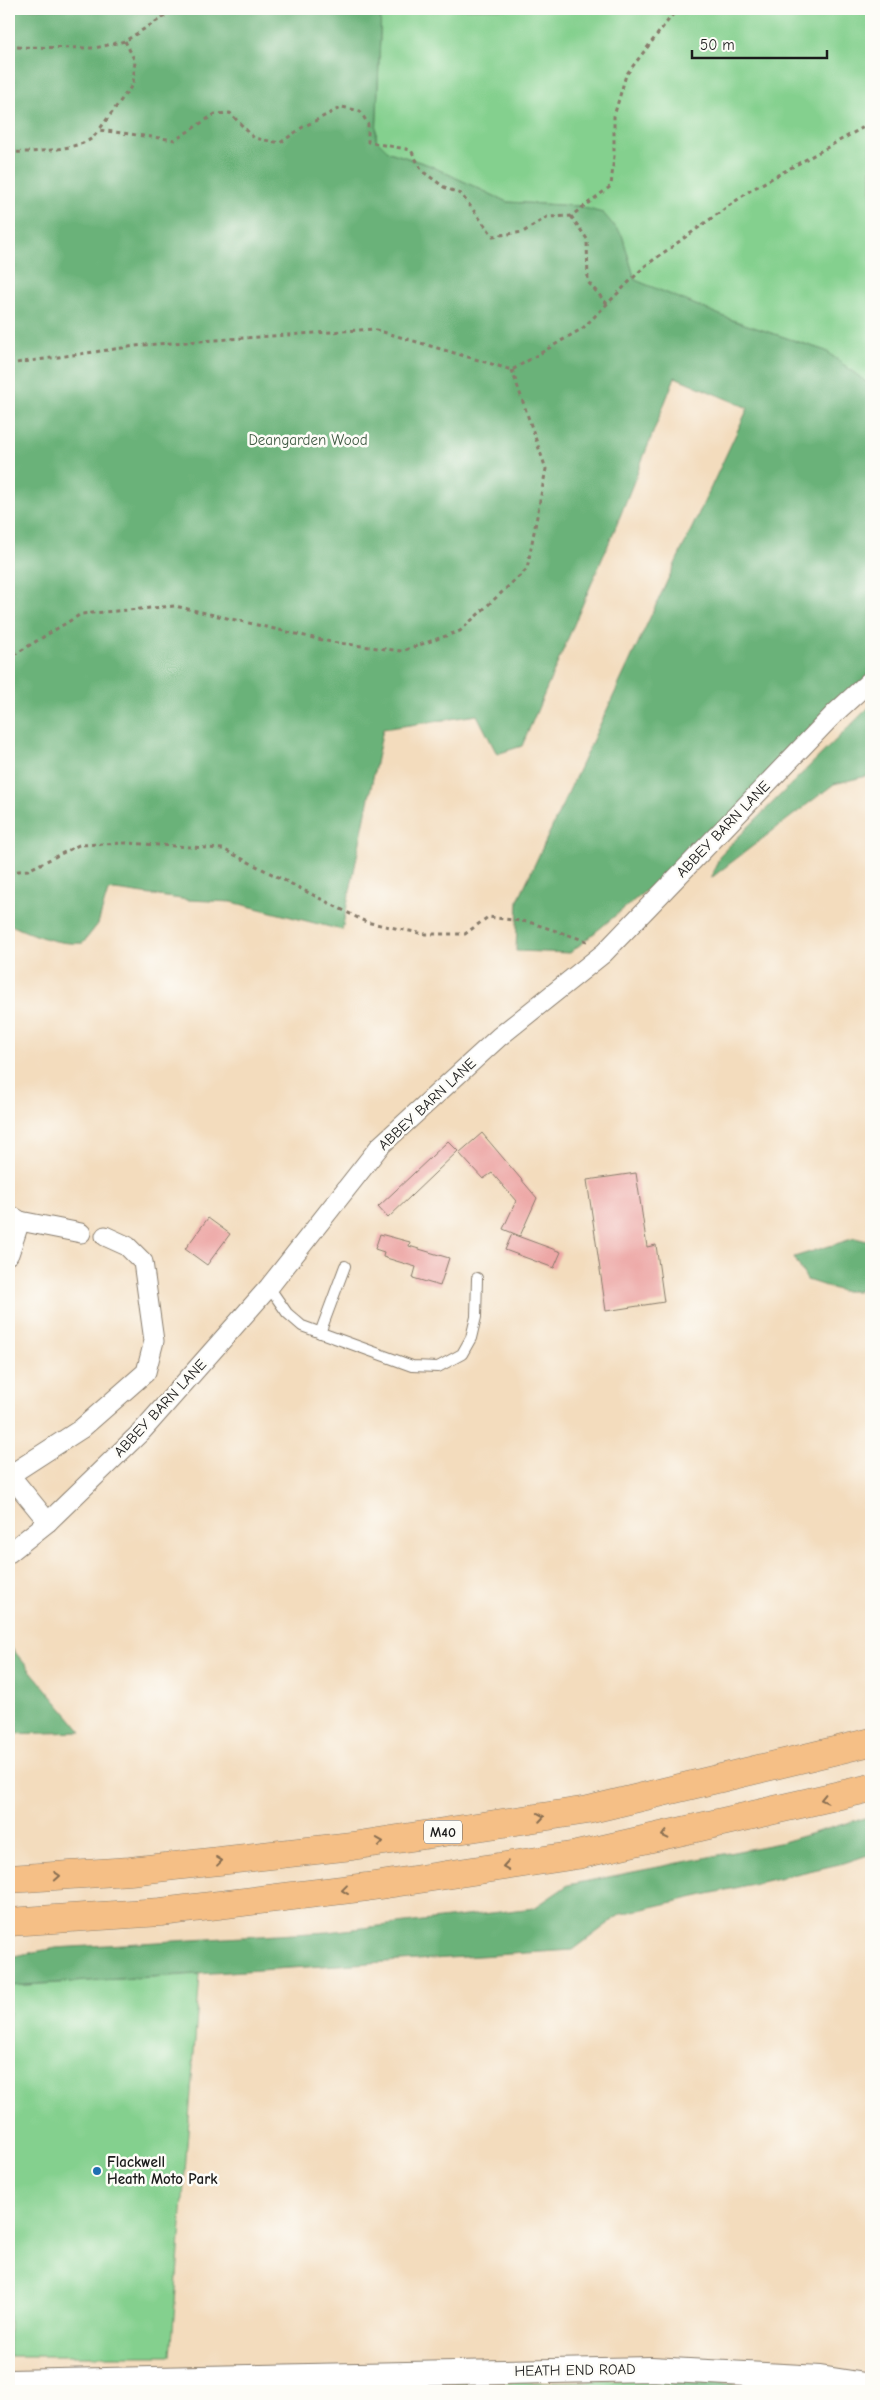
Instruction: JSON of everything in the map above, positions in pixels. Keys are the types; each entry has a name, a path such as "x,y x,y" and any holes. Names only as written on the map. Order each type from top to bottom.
{"highway":[{"name":"M40","path":"9,1879 130,1871 352,1846 588,1810 871,1742"},
{"path":"9,1922 161,1912 367,1887 558,1858 871,1788"}],"street":[{"name":"ABBEY BARN LANE","path":"9,1553 48,1522 142,1431 269,1287 380,1146 499,1037 604,953 835,713 871,680"},
{"path":"9,1254 14,1217 81,1233"},
{"path":"48,1522 9,1475 81,1430 146,1372 154,1341 143,1262 127,1246 105,1236"},
{"name":"HEATH END ROAD","path":"9,2382 651,2369 820,2378 871,2386"}],"lane":[{"path":"320,1333 345,1266"},
{"path":"269,1287 287,1313 302,1326 412,1366 438,1367 462,1354 471,1338 476,1317 477,1278"}],"path":[{"path":"9,47 96,48 125,41 176,9"},
{"path":"99,130 175,140 215,114 230,114 254,138 280,143 303,127 342,107 360,111 368,124 368,142 411,150 422,171 444,187 461,194 493,236 523,232 546,217 572,216 611,186 614,156 614,116 626,75 677,9"},
{"path":"9,152 29,153 57,149 92,139 133,84 135,62 125,41"},
{"path":"9,364 143,345 373,329 512,370 583,328 645,266 751,190 871,123"},
{"path":"572,216 587,239 588,282 608,305"},
{"path":"9,662 12,656 81,614 175,606 330,642 402,651 460,631 527,569 546,469 512,370"},
{"path":"9,872 28,870 79,845 126,843 223,849 366,922 424,934 465,934 488,917 521,921 589,941 604,953"}],"green space":[{"name":"Deangarden Wood","path":"9,9 381,9 376,139 389,152 429,165 507,202 577,206 603,213 622,235 635,280 732,320 826,351 871,386 871,678 724,826 570,953 516,951 518,900 748,408 675,377 617,524 522,746 497,754 477,715 383,729 342,930 232,902 188,900 115,890 108,891 98,924 83,943 45,938 9,924"},
{"path":"381,9 871,9 871,386 826,351 732,320 635,280 622,235 577,206 507,202 429,165 389,152 376,139"},
{"path":"871,705 871,775 834,784 711,878 720,855"},
{"path":"855,1238 871,1242 871,1291 841,1291 807,1280 794,1257"},
{"path":"9,1645 82,1732 9,1734"},
{"path":"871,1816 871,1854 844,1863 621,1914 573,1950 9,1986 9,1957 55,1948 328,1932 534,1908 568,1885 779,1843"},
{"name":"Flackwell Heath Moto Park","path":"200,1974 171,2356 9,2356 9,1986"},
{"path":"687,2379 661,2391 103,2391"},
{"path":"687,2379 799,2391 661,2391"}],"building":[{"path":"482,1133 537,1198 520,1236 503,1229 516,1201 492,1173 483,1179 459,1153"},
{"path":"448,1141 458,1151 388,1218 378,1207"},
{"path":"636,1173 647,1247 656,1245 664,1302 606,1311 587,1180"},
{"path":"208,1218 230,1234 207,1265 185,1249"},
{"path":"380,1234 410,1242 409,1246 449,1258 440,1286 413,1278 416,1267 383,1257 384,1252 375,1249"},
{"path":"512,1234 561,1252 554,1268 505,1250"}],"place":[{"name":"Flackwell Heath Moto Park","path":"97,2171"}]}
